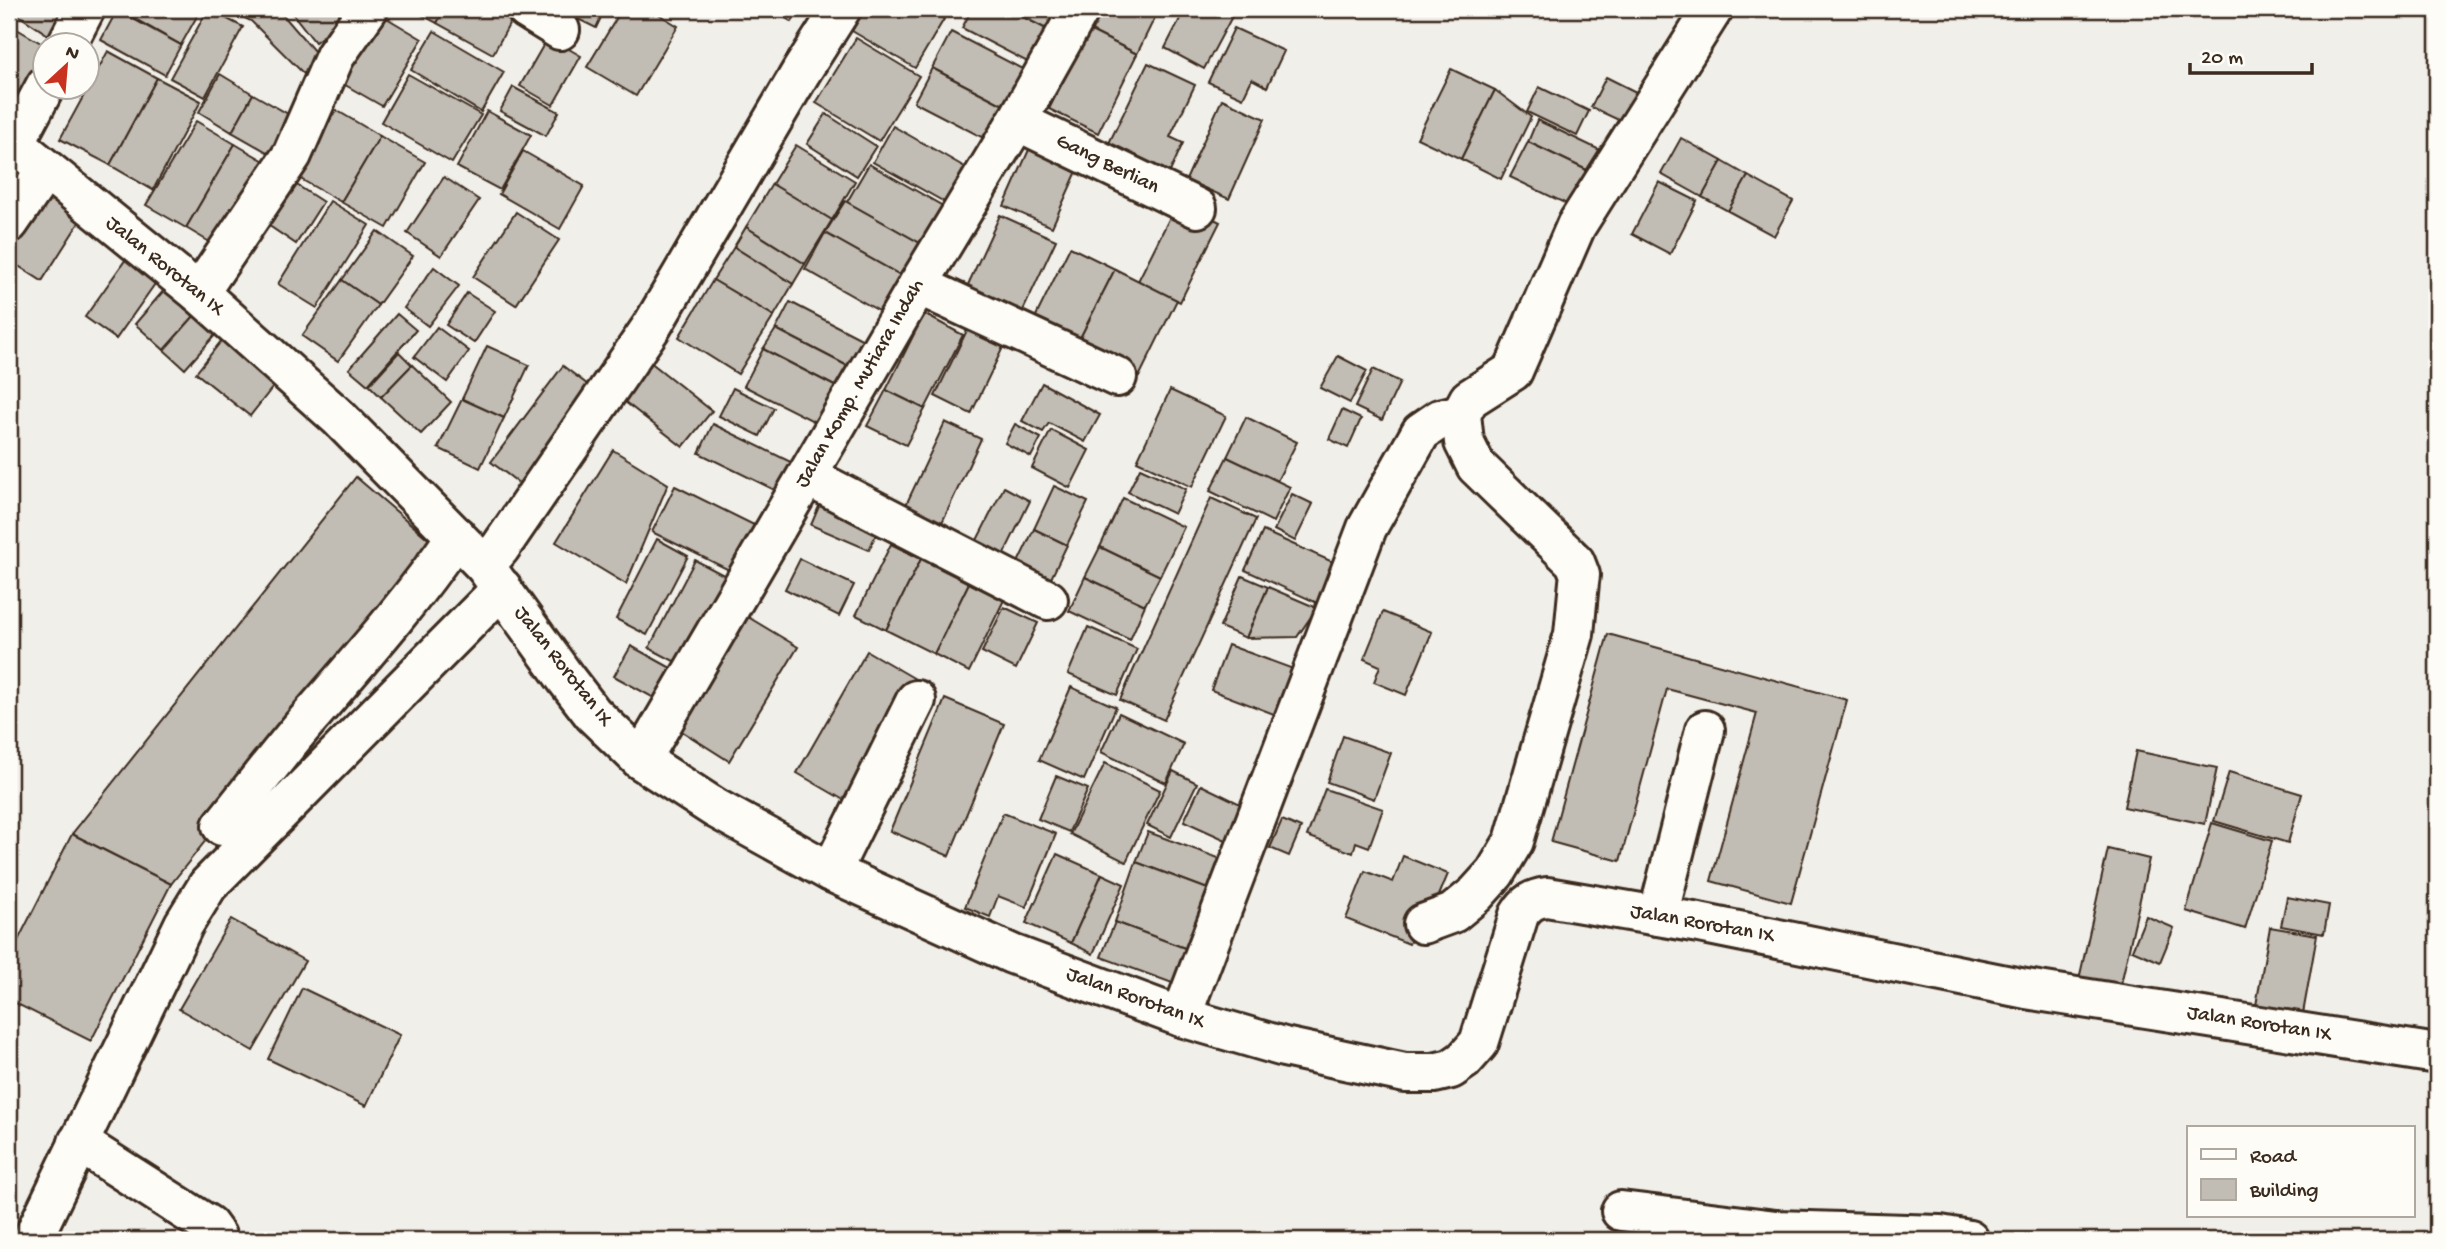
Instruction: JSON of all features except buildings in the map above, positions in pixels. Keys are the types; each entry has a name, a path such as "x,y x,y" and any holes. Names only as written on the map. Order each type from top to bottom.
{"street":[{"path":"73,32 85,9"},
{"path":"199,293 292,155 335,56 368,9"},
{"path":"526,9 559,30"},
{"path":"32,1240 184,924 208,885 494,577 508,537 652,326 841,9"},
{"name":"Jalan Komp. Mutiara Indah","path":"641,760 918,285 1017,121 1080,9"},
{"path":"1423,924 1453,913 1476,894 1495,873 1514,841 1574,634 1580,575 1575,562 1476,466 1464,442 1461,414 1469,399 1513,371 1576,226 1713,9"},
{"path":"12,141 36,102"},
{"name":"Gang Berlian","path":"1017,121 1197,208"},
{"name":"Jalan Rorotan IX","path":"12,141 199,293 338,417 494,577 586,705 641,760 715,808 831,872 1012,954 1181,1017 1284,1047 1405,1073 1434,1073 1451,1069 1464,1060 1479,1043 1519,915 1534,898 1547,897 1658,916 2026,989 2437,1054"},
{"path":"9,223 46,171"},
{"path":"918,285 1117,377"},
{"path":"1181,1017 1367,528 1421,432 1440,419 1461,414"},
{"path":"807,477 1048,600"},
{"path":"222,826 406,606 456,536"},
{"path":"831,872 916,700"},
{"path":"1658,916 1705,730"},
{"path":"78,1142 208,1225 216,1240"},
{"path":"1621,1210 1776,1230 1969,1240"}]}
